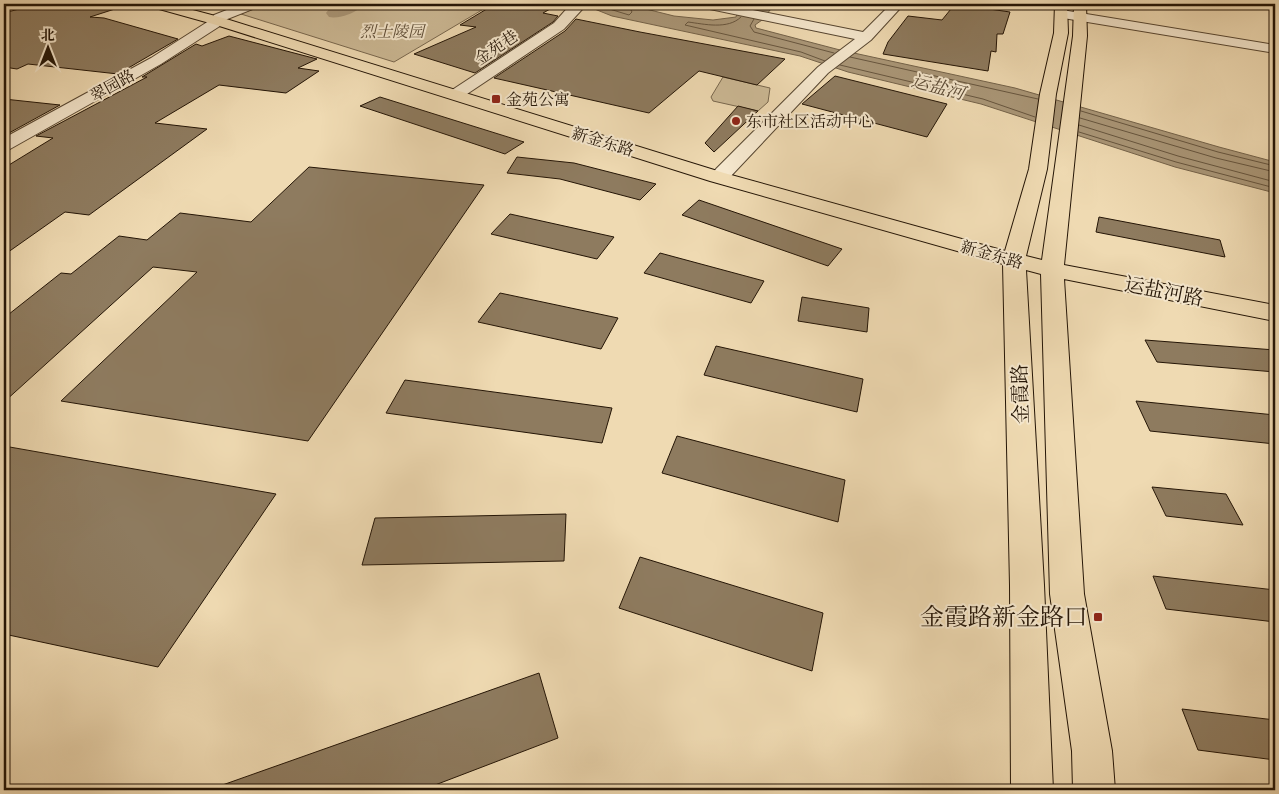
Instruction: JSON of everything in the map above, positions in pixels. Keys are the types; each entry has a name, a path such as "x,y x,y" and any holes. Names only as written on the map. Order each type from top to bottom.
{"main road":[{"name":"新金东路","path":"156,4 218,19"},
{"name":"新金东路","path":"170,4 723,173 1053,263"},
{"name":"金霞路","path":"1032,790 1016,253 1038,169 1048,94 1061,33 1061,8"},
{"name":"金霞路","path":"1080,10 1080,36 1053,263 1067,594 1092,751 1092,789"},
{"name":"新金东路","path":"458,93 717,177 1016,253"},
{"name":"运盐河路","path":"1053,263 1275,299"},
{"name":"运盐河路","path":"1053,263 1275,313"}],"street":[{"path":"4,7 14,4"},
{"name":"翠园路","path":"4,145 164,57 218,19 253,4"},
{"path":"723,173 827,68 866,37 898,4"},
{"name":"金苑巷","path":"458,93 559,26 578,5"},
{"path":"710,5 866,37"},
{"path":"1061,8 1275,43"},
{"path":"1080,10 1275,49"}],"green space":[{"name":"烈士陵园","path":"265,4 492,4 394,62 241,14"},
{"path":"723,77 770,88 768,102 758,111 713,101 711,97"}],"water":[{"name":"运盐河","path":"582,4 626,4 674,16 713,20 736,17 741,4 775,4 762,20 755,25 756,28 840,50 1015,88 1275,162 1275,193 1175,167 981,104 848,72 800,56 612,16"}],"building":[{"path":"22,4 120,4 121,7 90,17 104,18 178,39 118,74 28,64 17,69 4,67 4,13 19,9"},
{"path":"495,4 559,4 543,13 558,16 553,22 475,73 414,54 476,27 460,25"},
{"path":"955,4 1010,12 1003,34 997,34 996,52 991,51 988,71 883,54 888,42 908,16 942,20"},
{"path":"576,19 785,59 757,85 699,71 649,113 494,78 565,31"},
{"path":"229,36 317,59 298,68 319,71 286,93 219,85 155,123 207,129 89,215 65,212 4,255 4,168 53,138 36,136 147,77 142,77 196,44 202,46"},
{"path":"835,76 947,104 927,137 802,104"},
{"path":"380,97 524,142 505,154 360,106"},
{"path":"4,99 60,105 9,133 4,132"},
{"path":"738,106 758,111 714,152 705,143"},
{"path":"517,157 574,163 656,184 640,200 560,179 507,173"},
{"path":"309,167 484,185 308,441 61,401 197,272 153,267 4,402 4,318 61,273 71,274 119,236 147,240 180,213 251,222"},
{"path":"699,200 842,249 828,266 682,215"},
{"path":"510,214 614,237 597,259 491,234"},
{"path":"1099,217 1220,240 1225,257 1096,232"},
{"path":"660,253 764,281 751,303 644,273"},
{"path":"500,293 618,318 601,349 478,322"},
{"path":"802,297 869,308 867,332 798,321"},
{"path":"1145,340 1275,350 1275,372 1157,362"},
{"path":"716,346 863,379 857,412 704,375"},
{"path":"405,380 612,408 602,443 386,413"},
{"path":"1136,401 1275,415 1275,444 1150,431"},
{"path":"677,436 845,480 838,522 662,473"},
{"path":"4,446 276,494 158,667 4,634"},
{"path":"1152,487 1226,494 1243,525 1166,516"},
{"path":"566,514 564,561 362,565 375,518"},
{"path":"640,557 823,613 812,671 619,608"},
{"path":"1153,576 1275,590 1275,622 1166,609"},
{"path":"539,673 558,738 422,790 215,790 214,788"},
{"path":"1182,709 1275,720 1275,760 1198,750"}],"waterway":[{"path":"335,13 355,4"}],"place":[{"name":"金苑公寓","path":"496,99"},
{"name":"东市社区活动中心","path":"736,121"},
{"name":"金霞路新金路口","path":"1098,617"}]}
